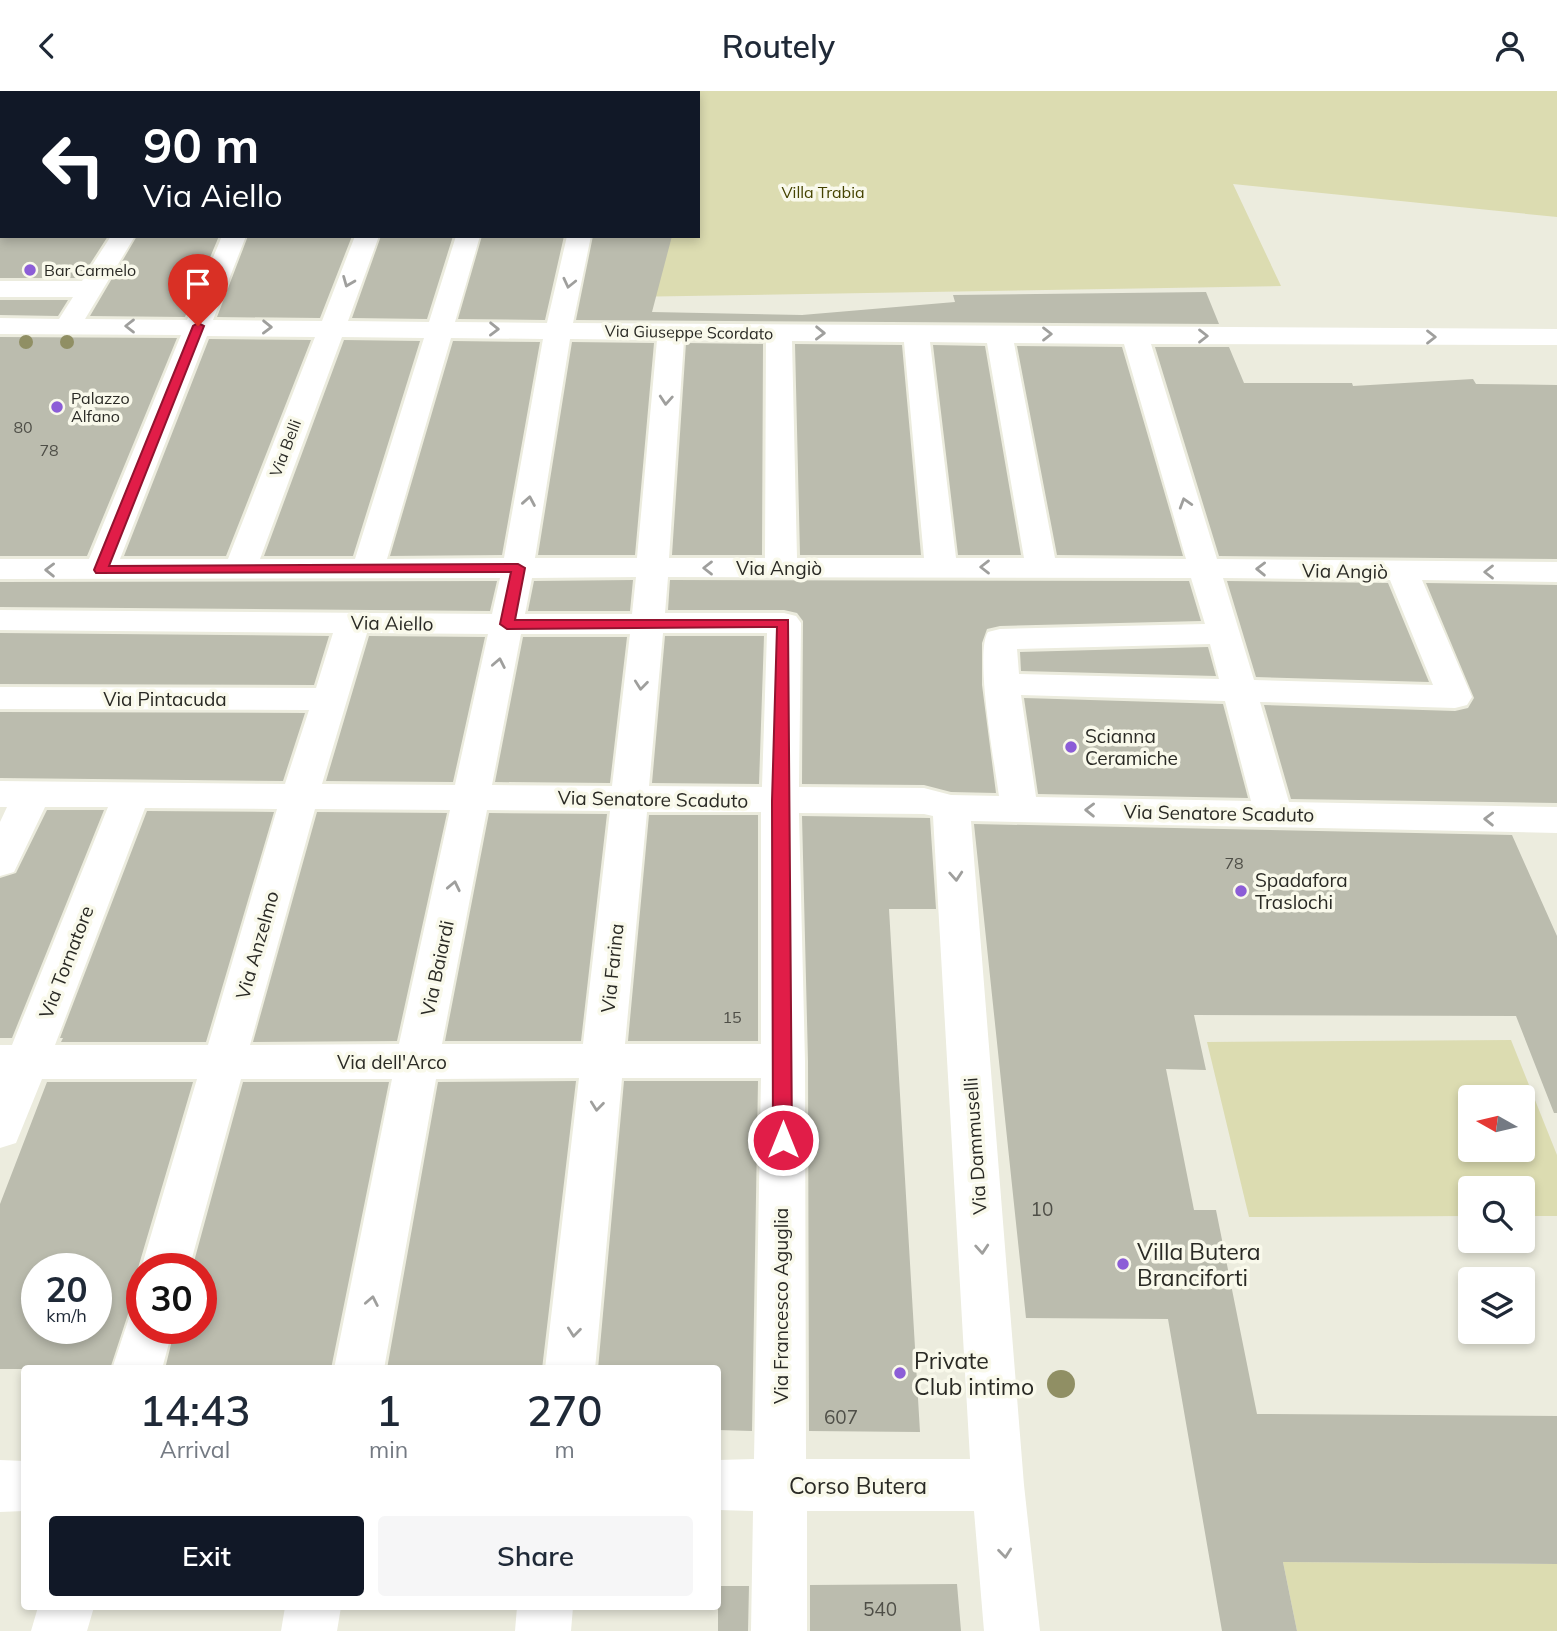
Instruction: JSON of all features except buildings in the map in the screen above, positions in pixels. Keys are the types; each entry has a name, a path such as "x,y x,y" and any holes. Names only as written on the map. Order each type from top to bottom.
{"street":[{"path":"67,327 122,238"},
{"path":"100,570 233,238"},
{"name":"Via Belli","path":"240,569 366,238"},
{"path":"368,569 467,238"},
{"name":"Via Baiardi","path":"360,1365 417,1062 518,568 558,330 579,238"},
{"path":"0,289 91,289"},
{"name":"Via Giuseppe Scordato","path":"0,326 1557,337"},
{"name":"Via Farina","path":"570,1365 648,622 671,331"},
{"path":"779,333 781,568"},
{"path":"916,334 941,567"},
{"path":"999,334 1041,567"},
{"path":"1135,336 1205,568 1273,814"},
{"name":"Via Angiò","path":"0,569 1041,567 1557,572"},
{"path":"1002,684 1455,697 1403,572"},
{"name":"Via Aiello","path":"0,620 783,623"},
{"name":"Via Anzelmo","path":"169,1253 300,795 353,623"},
{"name":"Via Francesco Aguglia","path":"779,1631 783,1061 780,801 783,623"},
{"path":"1019,808 1002,684 1000,639 1224,634"},
{"name":"Via Pintacuda","path":"0,698 331,699"},
{"path":"0,862 16,794"},
{"name":"Via Senatore Scaduto","path":"16,794 924,801 951,808 1557,820"},
{"name":"Via Tornatore","path":"0,1130 13,1062 132,794"},
{"name":"Via Dammuselli","path":"951,808 998,1485 1012,1631"},
{"name":"Via dell'Arco","path":"13,1062 783,1061"},
{"path":"138,1365 144,1344"},
{"name":"Corso Butera","path":"721,1485 998,1485"},
{"path":"0,1486 21,1486"},
{"path":"59,1631 65,1610"},
{"path":"309,1631 312,1610"},
{"path":"543,1631 545,1610"}],"green space":[{"name":"Villa Trabia","path":"700,91 1557,91 1557,217 1233,184 1281,286 624,297 641,238 700,238"},
{"path":"1511,1040 1529,1085 1458,1085 1458,1162 1535,1162 1535,1100 1557,1155 1557,1216 1535,1216 1535,1176 1458,1176 1458,1216 1249,1217 1207,1042"},
{"path":"1283,1562 1557,1564 1557,1631 1297,1631"}],"place":[{"name":"Bar Carmelo","path":"30,270"},
{"name":"Palazzo Alfano","path":"57,407"},
{"name":"Scianna Ceramiche","path":"1071,747"},
{"name":"Spadafora Traslochi","path":"1241,891"},
{"name":"Villa Butera Branciforti","path":"1123,1264"},
{"name":"Private Club intimo","path":"900,1373"}],"route":[{"path":"198,326 100,570 518,568 507,624 783,623 780,801 783,1140"}]}
